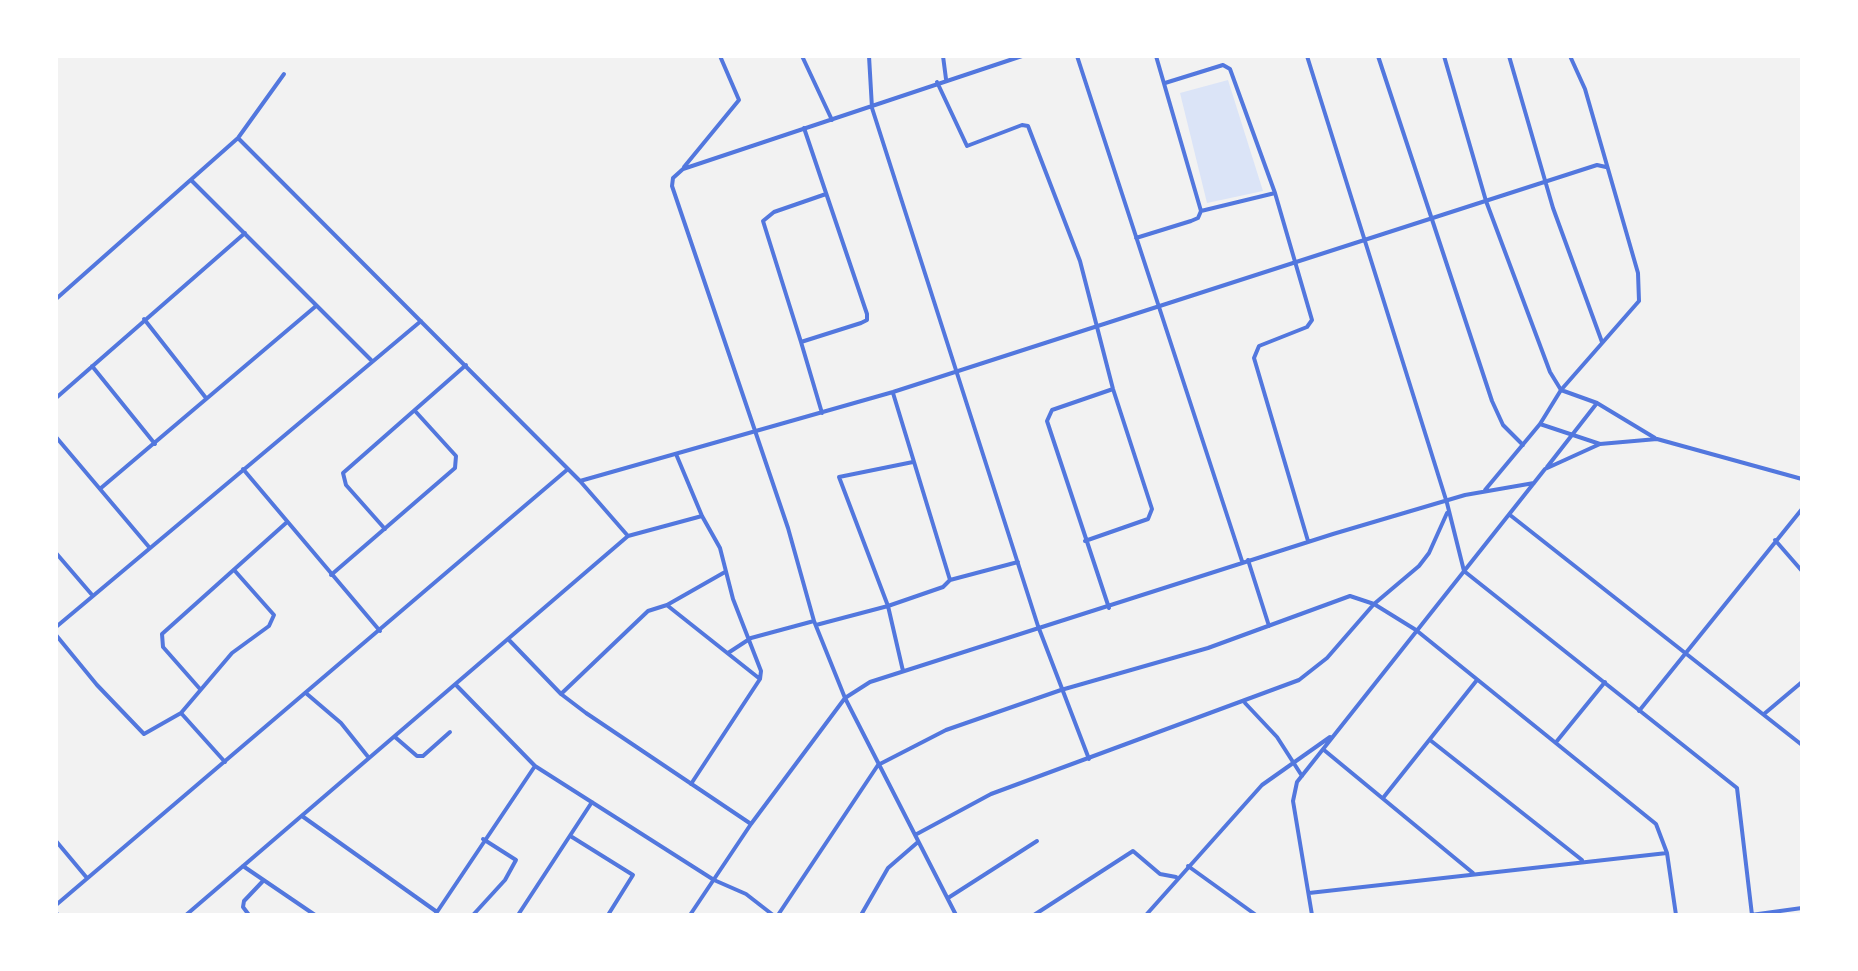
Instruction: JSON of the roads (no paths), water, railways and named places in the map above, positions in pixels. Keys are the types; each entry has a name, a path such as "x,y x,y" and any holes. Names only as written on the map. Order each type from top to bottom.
{"street":[{"path":"720,56 739,100 673,178 672,186 755,431 815,623 845,698 956,915"},
{"path":"802,56 832,120"},
{"path":"869,56 872,108 958,368 1038,626 1089,759"},
{"path":"943,56 946,79"},
{"path":"683,169 1022,56"},
{"path":"1077,56 1159,307 1269,626"},
{"path":"1136,238 1191,221 1198,218 1201,211 1156,56"},
{"path":"1307,56 1447,503 1464,571 1737,788 1752,915 1802,908"},
{"path":"1378,56 1497,414 1523,445"},
{"path":"1444,56 1486,201 1545,363 1561,390 1597,403 1657,439 1802,479"},
{"path":"1509,56 1545,184 1602,342"},
{"path":"1484,492 1540,424 1561,390 1639,301 1638,273 1585,89 1570,56"},
{"path":"1165,83 1223,65 1230,69 1275,193 1311,324 1259,346 1254,358 1308,541"},
{"path":"56,299 238,138 284,74"},
{"path":"937,82 967,146 1028,126 1080,261 1113,389 1151,514 1143,522 1085,541"},
{"path":"801,342 867,320 804,128"},
{"path":"238,138 580,481 628,536"},
{"path":"580,481 893,392 958,368 1159,307 1597,165 1606,167"},
{"path":"191,180 371,360"},
{"path":"1201,211 1275,193"},
{"path":"822,413 763,221 774,212 826,194"},
{"path":"56,398 245,233"},
{"path":"101,488 316,306"},
{"path":"144,319 206,398"},
{"path":"56,627 421,321"},
{"path":"385,529 346,485 343,473 466,365"},
{"path":"92,366 155,444"},
{"path":"1109,608 1085,541 1048,414 1113,389"},
{"path":"893,392 950,580"},
{"path":"1312,915 1293,792 1321,747 1597,403"},
{"path":"331,575 458,463 416,412"},
{"path":"1540,424 1600,444"},
{"path":"56,437 149,547"},
{"path":"1545,469 1600,444 1657,439"},
{"path":"676,454 702,516 720,548 725,572 760,665 760,679 691,784"},
{"path":"903,671 888,606 839,477 913,462"},
{"path":"243,469 380,631"},
{"path":"56,905 568,469"},
{"path":"690,915 751,824 845,698 870,682 1038,626 1109,608 1308,541 1484,492 1534,483"},
{"path":"1639,711 1802,509"},
{"path":"915,835 991,794 1245,703 1299,680 1314,670 1374,604 1419,566 1433,546 1447,512"},
{"path":"1510,515 1802,745"},
{"path":"186,915 628,536 702,516"},
{"path":"200,689 163,647 160,639 166,627 235,571 286,523"},
{"path":"1775,540 1802,571"},
{"path":"56,553 93,596"},
{"path":"728,653 751,638 888,606 943,587 950,580 1018,562"},
{"path":"56,635 97,685 144,734 181,713 232,653 269,626 274,615 235,571"},
{"path":"561,694 648,611 667,605 725,572"},
{"path":"456,685 535,766 714,880 746,894 776,915 878,765 946,730 1061,690 1166,661 1350,596 1374,604 1416,630 1656,824 1667,853 1676,915"},
{"path":"667,605 760,679"},
{"path":"509,640 561,694 751,824"},
{"path":"1383,798 1477,680"},
{"path":"1557,741 1605,682"},
{"path":"1764,714 1802,682"},
{"path":"307,694 341,723 370,759"},
{"path":"1245,703 1277,737 1302,776"},
{"path":"181,713 225,763"},
{"path":"395,737 412,753 423,756 450,732"},
{"path":"1430,740 1582,860"},
{"path":"1146,915 1262,785 1292,761 1321,747"},
{"path":"1321,747 1473,873"},
{"path":"302,816 436,914 483,839 535,766"},
{"path":"518,915 572,837 592,802"},
{"path":"572,837 633,875 608,915"},
{"path":"473,915 505,880 516,860 483,839"},
{"path":"56,841 87,878"},
{"path":"948,898 1037,841"},
{"path":"861,915 888,868 918,842"},
{"path":"1034,915 1133,851 1160,874 1178,878"},
{"path":"1309,893 1582,860 1667,853"},
{"path":"243,866 315,915"},
{"path":"1188,866 1256,915"},
{"path":"249,915 243,907 244,901 263,881"}]}
